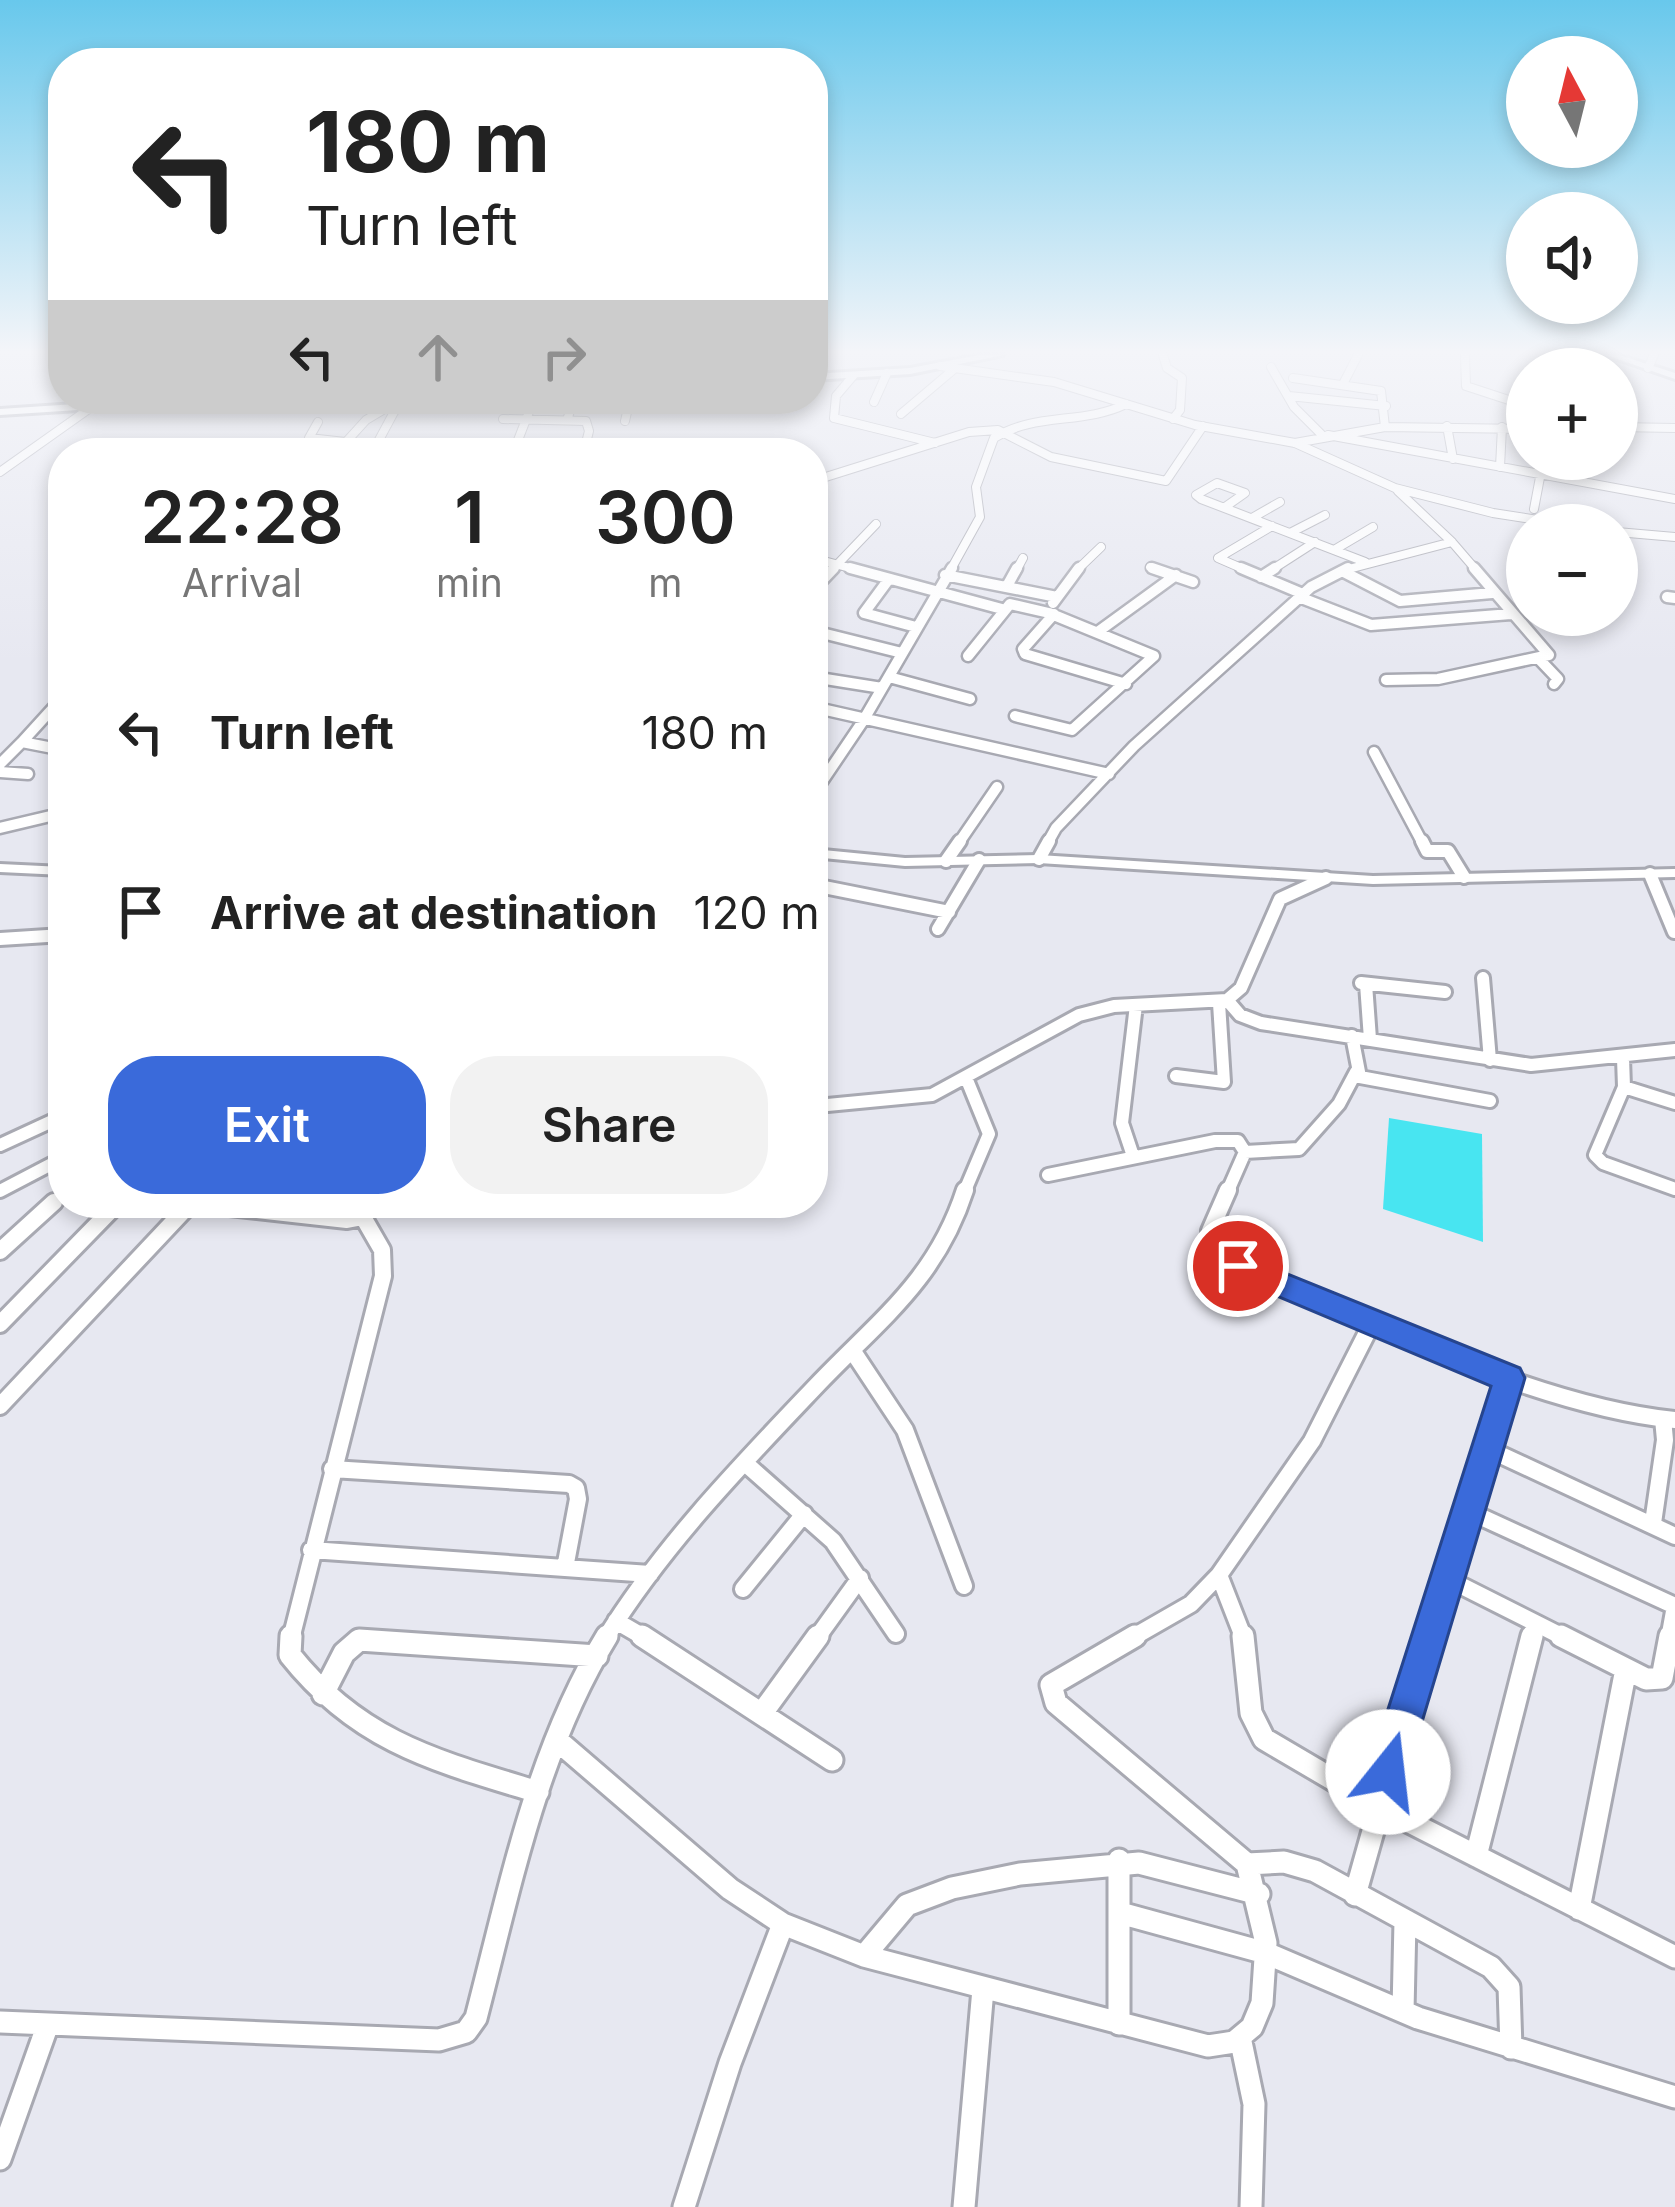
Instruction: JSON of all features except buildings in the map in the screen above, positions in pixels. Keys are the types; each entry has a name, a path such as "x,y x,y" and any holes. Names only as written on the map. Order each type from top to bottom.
{"street":[{"path":"828,476 887,458"},
{"path":"828,773 890,676 980,517 977,482 986,458"},
{"path":"1052,458 1162,482 1170,480 1184,458"},
{"path":"1328,458 1395,488 1506,515"},
{"path":"1449,458 1506,467"},
{"path":"1501,458 1501,466"},
{"path":"1581,480 1675,499"},
{"path":"1225,508 1245,493 1216,483 1196,495 1225,508 1365,562"},
{"path":"1395,488 1452,542 1506,608"},
{"path":"1252,518 1280,502"},
{"path":"1290,533 1324,514"},
{"path":"828,575 876,524"},
{"path":"1272,526 1218,556 1371,625 1506,614"},
{"path":"1334,550 1373,527"},
{"path":"1638,534 1675,537"},
{"path":"1261,577 1315,542"},
{"path":"1039,859 1056,828 1109,774 1244,643 1301,595 1365,562 1452,542"},
{"path":"1101,547 1068,578 1023,649 1024,654 1126,683"},
{"path":"1007,586 1023,558"},
{"path":"828,563 1003,609"},
{"path":"1150,567 1193,583"},
{"path":"1342,571 1400,601 1492,593"},
{"path":"945,575 1057,597"},
{"path":"1099,631 1176,575"},
{"path":"889,579 864,613 916,627"},
{"path":"968,656 1010,604 1050,613 1154,656 1068,731 1015,716"},
{"path":"828,634 902,653"},
{"path":"1387,680 1438,679 1538,658 1550,651 1534,636"},
{"path":"1538,658 1555,673 1558,680 1554,684"},
{"path":"890,676 970,699"},
{"path":"828,679 882,688"},
{"path":"828,711 1109,774"},
{"path":"28,774 0,768 48,713"},
{"path":"22,742 48,747"},
{"path":"1374,752 1427,851 1448,851 1464,877"},
{"path":"946,861 997,787"},
{"path":"0,828 48,817"},
{"path":"828,854 946,861 1039,859 1326,878 1675,873"},
{"path":"938,929 979,860"},
{"path":"0,868 48,870"},
{"path":"1650,874 1674,932"},
{"path":"828,1105 908,1100 967,1080 1078,1016 1136,1005 1223,1002 1241,988 1280,898 1326,878"},
{"path":"828,887 949,912"},
{"path":"0,939 48,935"},
{"path":"1483,979 1490,1060"},
{"path":"1370,1039 1363,984 1445,992"},
{"path":"1223,1002 1261,1023 1490,1060 1557,1066 1675,1050"},
{"path":"1176,1076 1224,1082 1223,1002"},
{"path":"1133,1156 1122,1123 1136,1005"},
{"path":"1245,1152 1299,1149 1342,1102 1356,1072 1352,1036"},
{"path":"1623,1058 1624,1087 1595,1156 1675,1189"},
{"path":"1356,1072 1367,1079 1490,1101"},
{"path":"0,2022 454,2038 476,2018 538,1792 597,1656 650,1574 745,1463 931,1272 950,1240 989,1134 967,1080"},
{"path":"1624,1087 1675,1103"},
{"path":"0,1145 48,1123"},
{"path":"1048,1175 1226,1140 1238,1141 1245,1152"},
{"path":"1210,1231 1245,1152"},
{"path":"0,1190 48,1166"},
{"path":"0,1252 48,1208"},
{"path":"0,1324 103,1218"},
{"path":"0,1406 178,1218"},
{"path":"370,1218 382,1250 383,1276 292,1624 290,1655 361,1729 386,1742 538,1792"},
{"path":"1238,1266 1509,1378 1669,1420 1653,1523"},
{"path":"558,1742 730,1888 783,1924 864,1956 983,1989 1208,2046 1241,2042 1255,2030 1262,2010 1266,1953 1259,1894 1246,1864 1050,1693 1058,1678 1191,1604 1219,1574 1312,1441 1373,1321"},
{"path":"852,1350 905,1430 964,1586"},
{"path":"1355,1895 1509,1378"},
{"path":"1486,1448 1675,1536"},
{"path":"745,1463 805,1514 860,1578 896,1634"},
{"path":"332,1469 569,1484 576,1488 578,1499 565,1568"},
{"path":"1446,1578 1646,1679 1662,1678 1675,1606 1466,1510"},
{"path":"743,1589 805,1514"},
{"path":"311,1550 650,1574"},
{"path":"1219,1574 1244,1638 1256,1728 1290,1756 1378,1806 1675,1957"},
{"path":"762,1713 860,1578"},
{"path":"616,1621 832,1760"},
{"path":"1477,1856 1535,1623"},
{"path":"323,1694 344,1653 359,1640 597,1656"},
{"path":"1579,1909 1626,1669"},
{"path":"864,1956 886,1924 926,1895 1119,1861 1259,1894"},
{"path":"1119,1861 1119,2024"},
{"path":"1246,1864 1297,1863 1502,1975 1508,1987 1511,2048"},
{"path":"1120,1913 1266,1953 1403,2011 1675,2097"},
{"path":"1403,2011 1405,1921"},
{"path":"684,2207 730,2063 783,1924"},
{"path":"964,2207 983,1989"},
{"path":"0,2159 48,2024"},
{"path":"1241,2042 1254,2078 1257,2109 1251,2207"}],"water":[{"path":"1389,1118 1482,1134 1483,1242 1383,1209"}],"route":[{"path":"1238,1266 1509,1378 1388,1772"}]}
